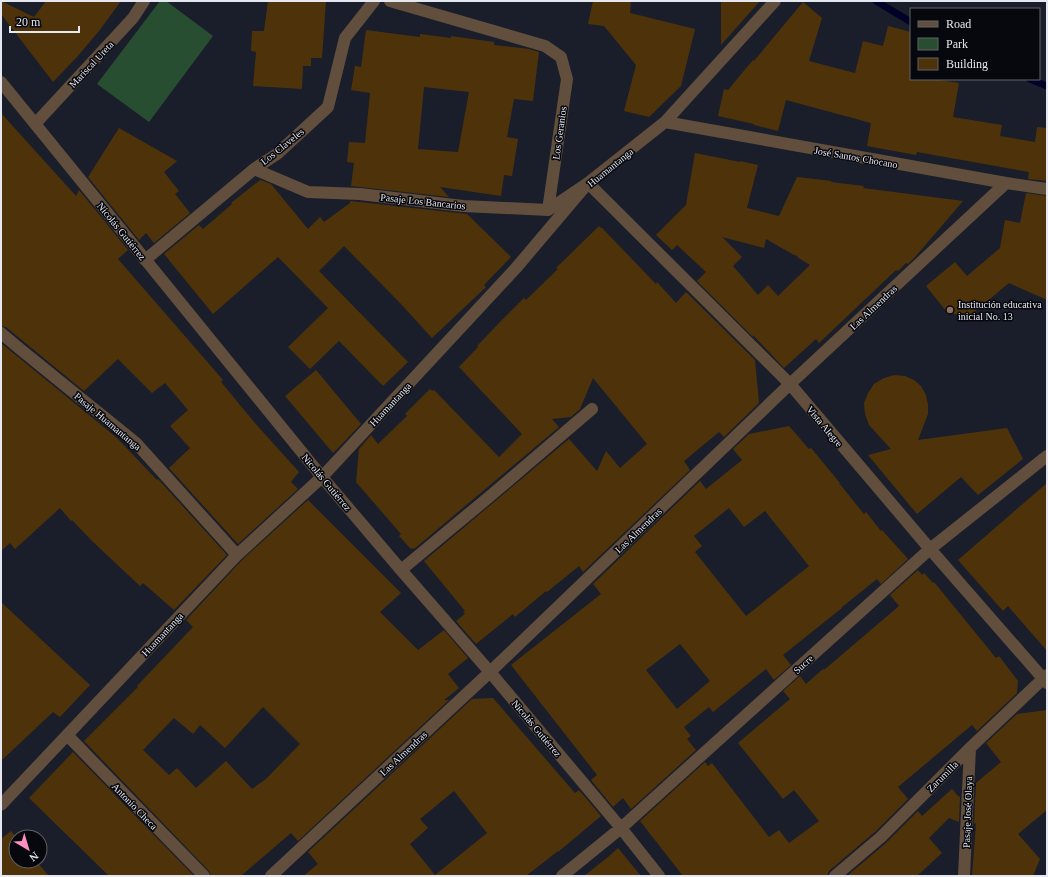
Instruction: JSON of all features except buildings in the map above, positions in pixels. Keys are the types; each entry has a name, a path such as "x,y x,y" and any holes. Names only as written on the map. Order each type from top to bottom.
{"street":[{"name":"Mariscal Ureta","path":"34,124 134,18 144,1"},
{"name":"Los Claveles","path":"145,260 254,169 277,154 328,107 345,38 374,1"},
{"name":"Los Geranios","path":"390,1 545,46 561,57 567,80 548,210"},
{"name":"Huamantanga","path":"1,806 237,555 322,477 516,268 588,183 665,122 775,1"},
{"name":"Nicolás Gutiérrez","path":"1,82 322,477 490,672 621,828 659,876"},
{"name":"José Santos Chocano","path":"665,122 1047,189"},
{"name":"Pasaje Los Bancarios","path":"254,169 308,192 360,194 463,206 548,210"},
{"path":"548,210 588,183"},
{"name":"Vista Alegre","path":"588,183 790,384 930,549 1046,679"},
{"name":"Las Almendras","path":"271,876 490,672 790,384 1006,183"},
{"name":"Pasaje Huamantanga","path":"1,333 136,443 237,555"},
{"path":"401,570 592,409"},
{"name":"Sucre","path":"562,876 621,828 930,549 1047,456"},
{"name":"Zarumilla","path":"835,876 881,837 970,748 1046,679"},
{"name":"Antonio Checa","path":"67,735 204,876"},
{"name":"Pasaje José Olaya","path":"964,876 970,748"}],"green space":[{"path":"160,1 166,1 213,36 149,122 97,84"}],"waterway":[{"path":"876,1 910,21"},
{"path":"1032,80 1047,86"}],"place":[{"name":"Institución educativa inicial No. 13","path":"950,310"}]}
